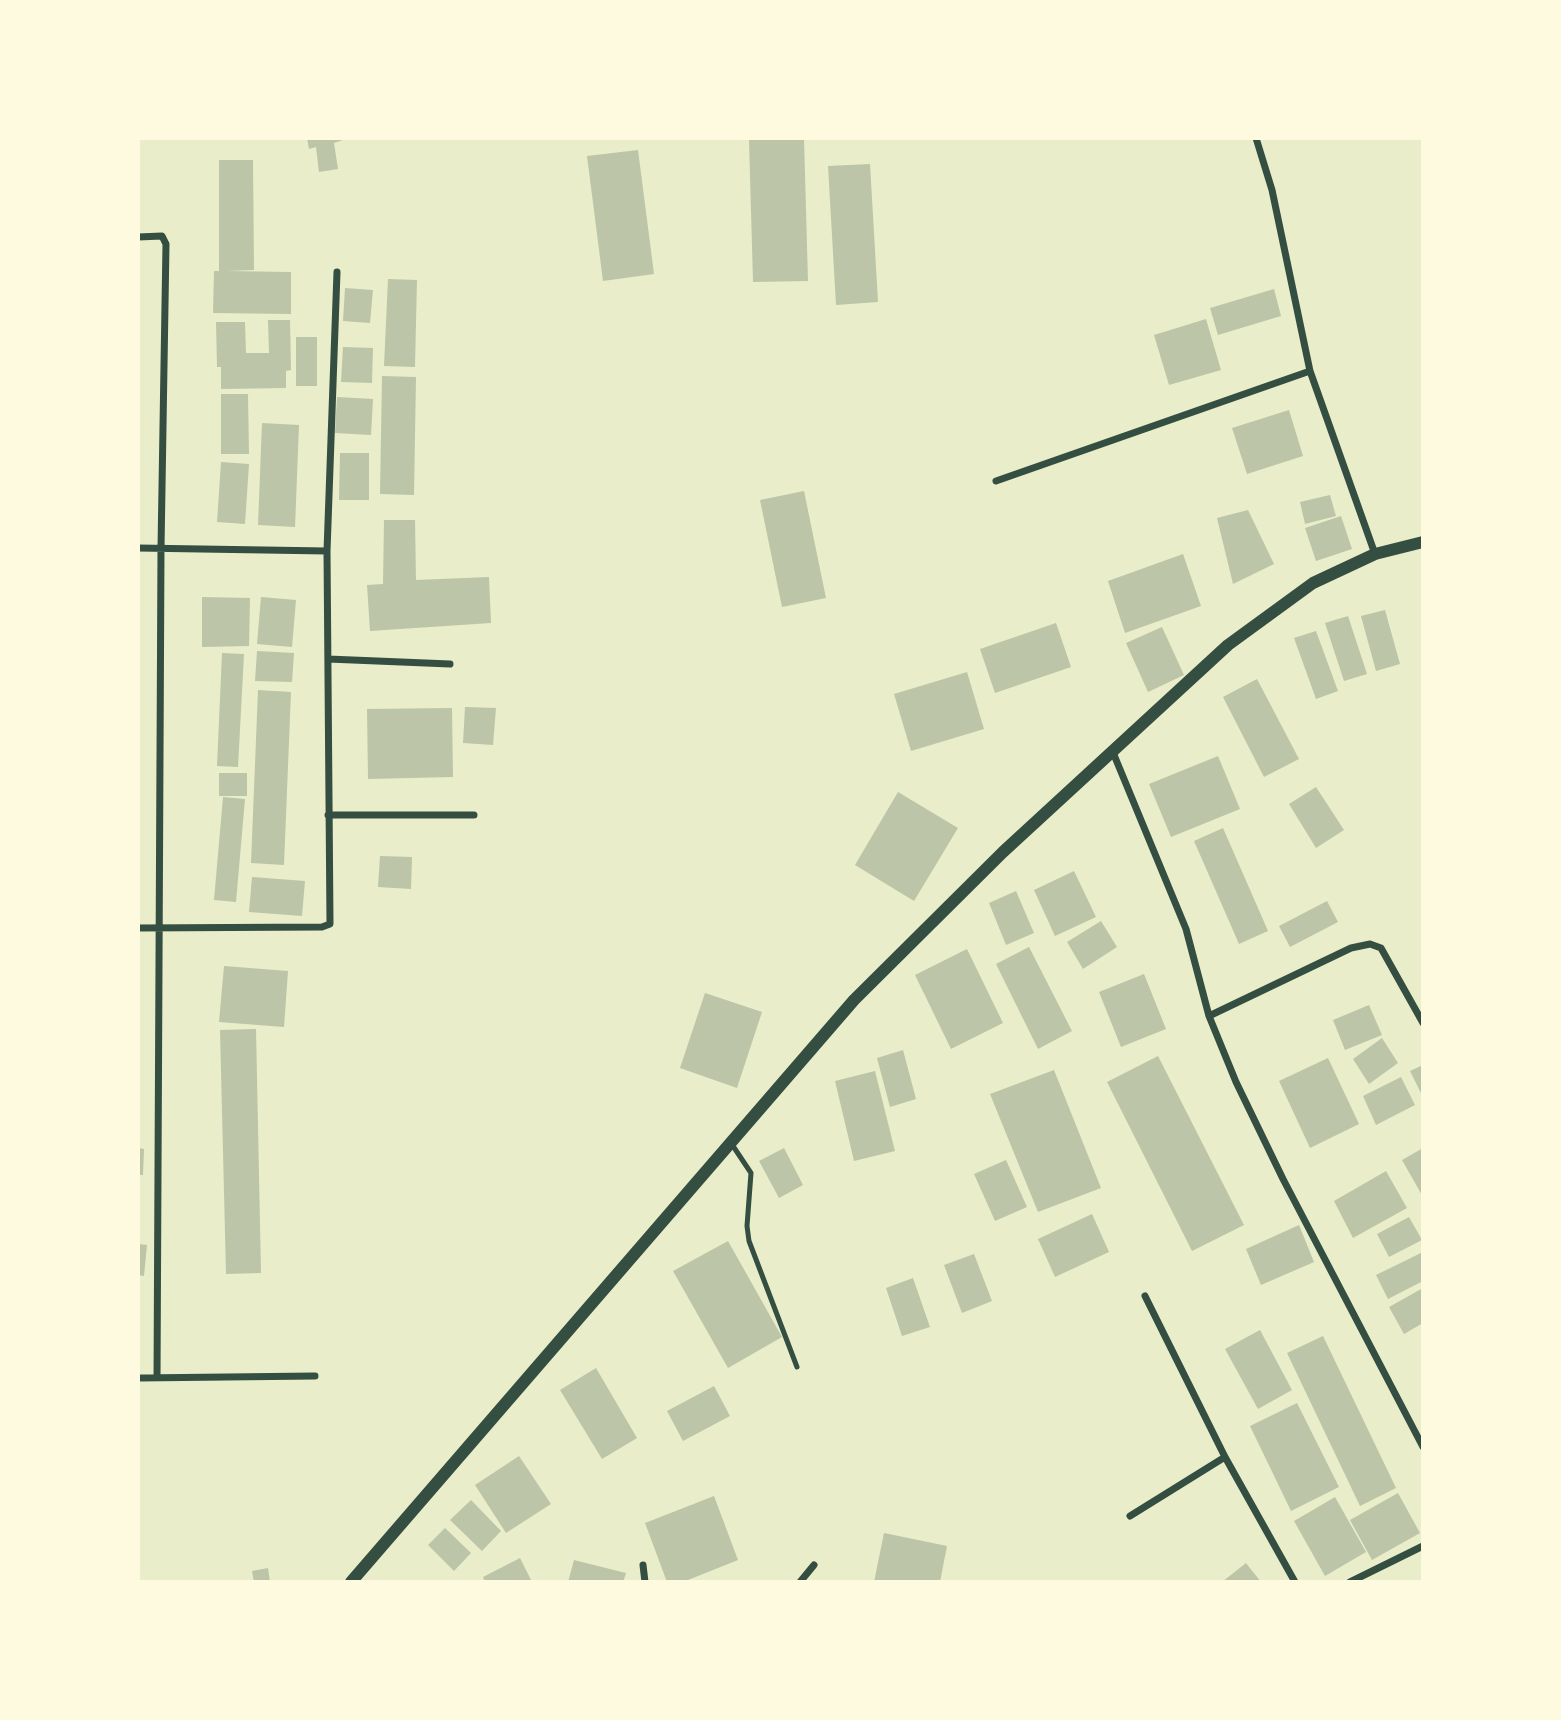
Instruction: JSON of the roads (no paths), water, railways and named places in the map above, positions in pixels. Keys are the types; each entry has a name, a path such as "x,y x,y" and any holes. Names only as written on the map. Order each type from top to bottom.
{"street":[{"path":"1256,138 1272,191 1310,371 1375,554"},
{"path":"138,237 162,236 166,244 161,548 156,1378"},
{"path":"138,928 327,926 330,920 327,551 337,272"},
{"path":"996,481 1310,371"},
{"path":"351,1582 854,1000 1003,852 1239,637 1313,583 1375,554 1423,542"},
{"path":"138,548 327,551"},
{"path":"328,659 450,664"},
{"path":"1112,750 1186,929 1209,1016 1236,1082 1312,1237 1423,1447"},
{"path":"328,816 474,815"},
{"path":"1209,1016 1351,948 1370,944 1381,948 1423,1023"},
{"path":"1145,1296 1225,1457 1295,1582"},
{"path":"138,1378 315,1376"},
{"path":"1130,1516 1225,1457"},
{"path":"1350,1582 1423,1546"},
{"path":"800,1582 814,1564"},
{"path":"643,1565 645,1582"}],"lane":[{"path":"731,1143 751,1173 747,1226 749,1241 797,1367"}]}
